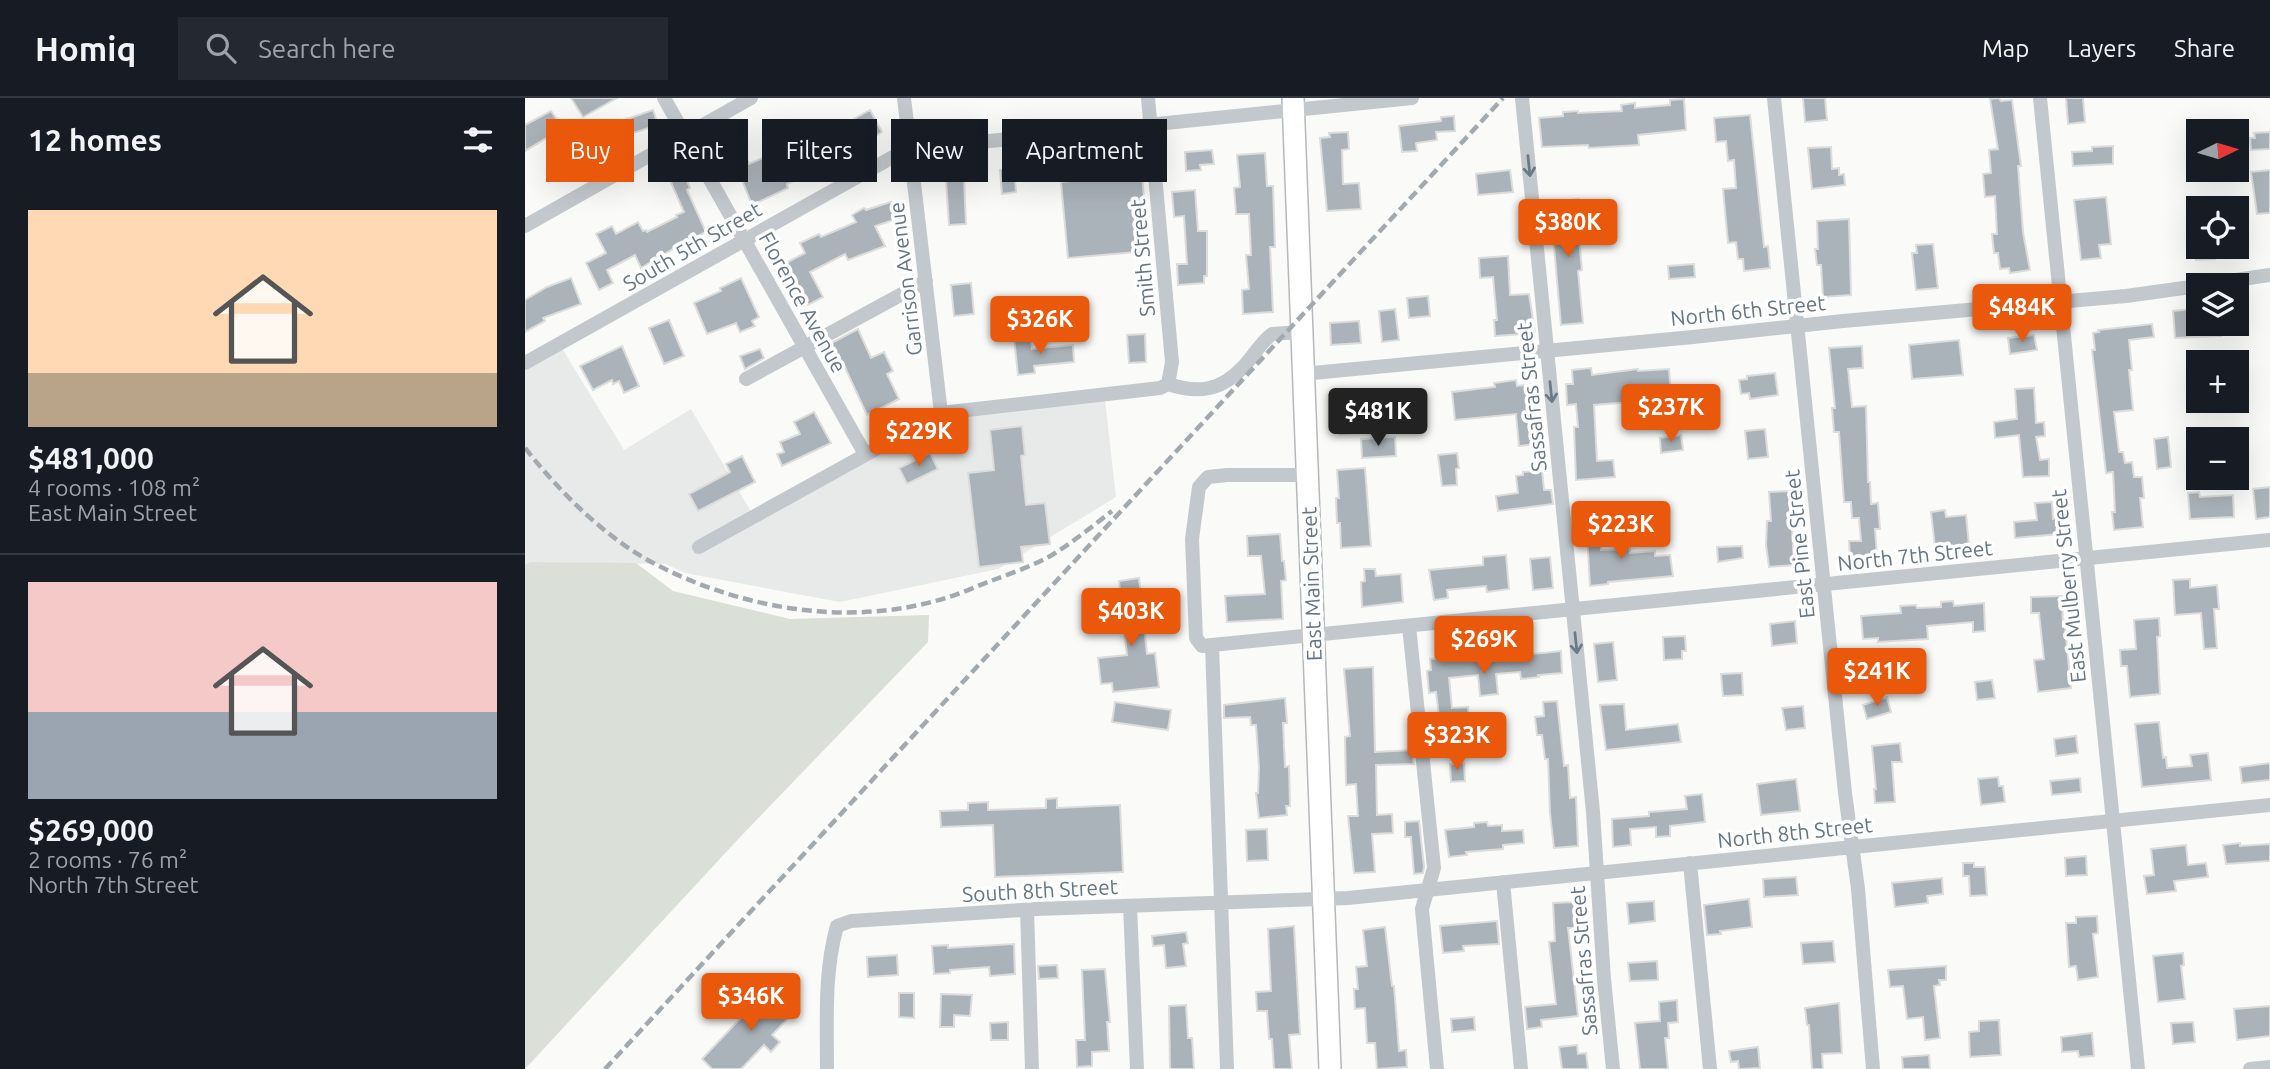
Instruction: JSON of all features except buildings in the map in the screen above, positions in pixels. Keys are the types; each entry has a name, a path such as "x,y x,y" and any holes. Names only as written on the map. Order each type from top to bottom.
{"highway":[{"name":"East Main Street","path":"1293,104 1330,1069"}],"street":[{"name":"Florence Avenue","path":"664,98 676,119"},
{"path":"715,119 751,98"},
{"name":"Garrison Avenue","path":"904,98 907,119"},
{"name":"Smith Street","path":"1148,98 1150,119"},
{"name":"South 5th Street","path":"1167,122 1293,104 1412,98"},
{"name":"Sassafras Street","path":"1522,98 1573,610 1613,1069"},
{"name":"East Pine Street","path":"1775,98 1853,848 1873,1069"},
{"name":"East Mulberry Street","path":"2040,98 2138,1069"},
{"path":"525,226 648,157"},
{"name":"South 5th Street","path":"525,363 891,158"},
{"name":"Florence Avenue","path":"712,182 865,454"},
{"name":"Garrison Avenue","path":"915,182 941,413"},
{"name":"Smith Street","path":"1156,182 1172,362 1168,384"},
{"name":"North 6th Street","path":"2249,278 2270,275"},
{"path":"747,379 926,281"},
{"name":"North 6th Street","path":"1302,374 2126,296 2186,287"},
{"path":"699,547 941,413 1160,388 1168,384 1199,391 1229,380 1272,334 1301,331"},
{"path":"1227,1069 1212,645 1202,646 1196,638 1192,539 1199,487 1207,477 1307,475"},
{"name":"North 7th Street","path":"1212,645 2270,540"},
{"path":"1409,626 1434,868 1422,909 1437,1069"},
{"name":"North 8th Street","path":"1324,899 2270,805"},
{"path":"1690,863 1710,1069"},
{"path":"1503,882 1521,1069"},
{"name":"South 8th Street","path":"827,1069 826,1002 830,950 837,926 851,921 1027,910 1324,899"},
{"path":"1130,906 1137,1069"},
{"path":"1027,910 1032,1069"},
{"path":"2250,1069 2270,1067"}],"shaded area":[{"path":"560,345 624,450 691,409 753,515 939,411 1104,391 1116,497 998,569 840,602 685,573 666,564 530,562 525,565 525,365"},
{"path":"530,562 636,563 673,591 790,619 929,615 928,642 742,835 525,1069 525,565"}],"railway":[{"path":"605,1069 1503,98"},
{"path":"525,448 584,512 636,553 689,580 725,593 799,609 875,611 949,597 1045,559 1112,511"}]}
